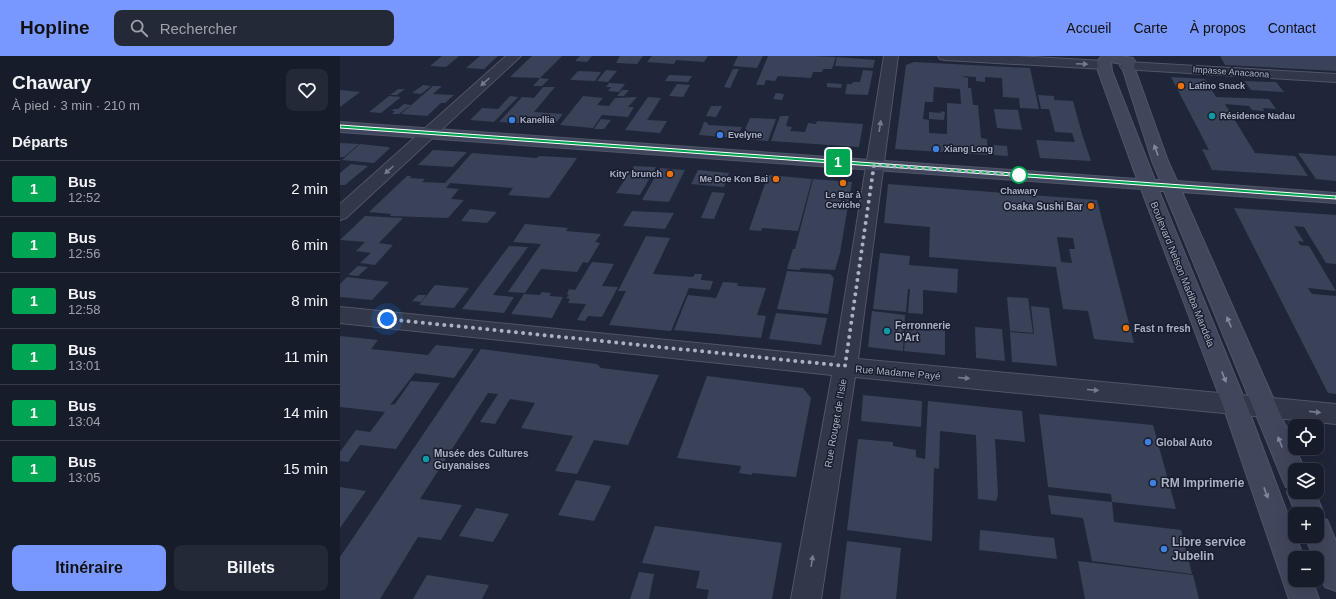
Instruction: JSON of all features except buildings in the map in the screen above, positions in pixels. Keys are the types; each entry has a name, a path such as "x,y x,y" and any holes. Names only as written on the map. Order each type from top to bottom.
{"street":[{"path":"340,214 514,56"},
{"name":"Rue Rouget de l'Isle","path":"806,599 845,366 891,56"},
{"path":"945,56 1104,65 1104,61 1108,58 1128,61 1127,66 1160,160 1289,463"},
{"name":"Boulevard Nelson Madiba Mandela","path":"1104,65 1148,184 1234,403 1288,553"},
{"name":"Impasse Anacaona","path":"1127,66 1336,78"},
{"path":"340,127 1336,198"},
{"name":"Rue Madame Payé","path":"340,315 1336,414"},
{"path":"1322,543 1336,576"},
{"path":"1300,587 1304,599"}],"bus line":[{"name":"1","path":"340,127 1336,198"}],"place":[{"name":"Latino Snack","path":"1181,86"},
{"name":"Résidence Nadau","path":"1212,116"},
{"name":"Kanellia","path":"512,120"},
{"name":"Evelyne","path":"720,135"},
{"name":"Xiang Long","path":"936,149"},
{"name":"Kity' brunch","path":"670,174"},
{"name":"Chawary","path":"1019,175"},
{"name":"Me Doe Kon Bai","path":"776,179"},
{"name":"Le Bar à Ceviche","path":"843,183"},
{"name":"Osaka Sushi Bar","path":"1091,206"},
{"name":"Fast n fresh","path":"1126,328"},
{"name":"Ferronnerie D'Art","path":"887,331"},
{"name":"Global Auto","path":"1148,442"},
{"name":"Musée des Cultures Guyanaises","path":"426,459"},
{"name":"RM Imprimerie","path":"1153,483"},
{"name":"Libre service Jubelin","path":"1164,549"}],"route":[{"path":"387,319 845,366 874,165 1021,175 1019,175"}]}
